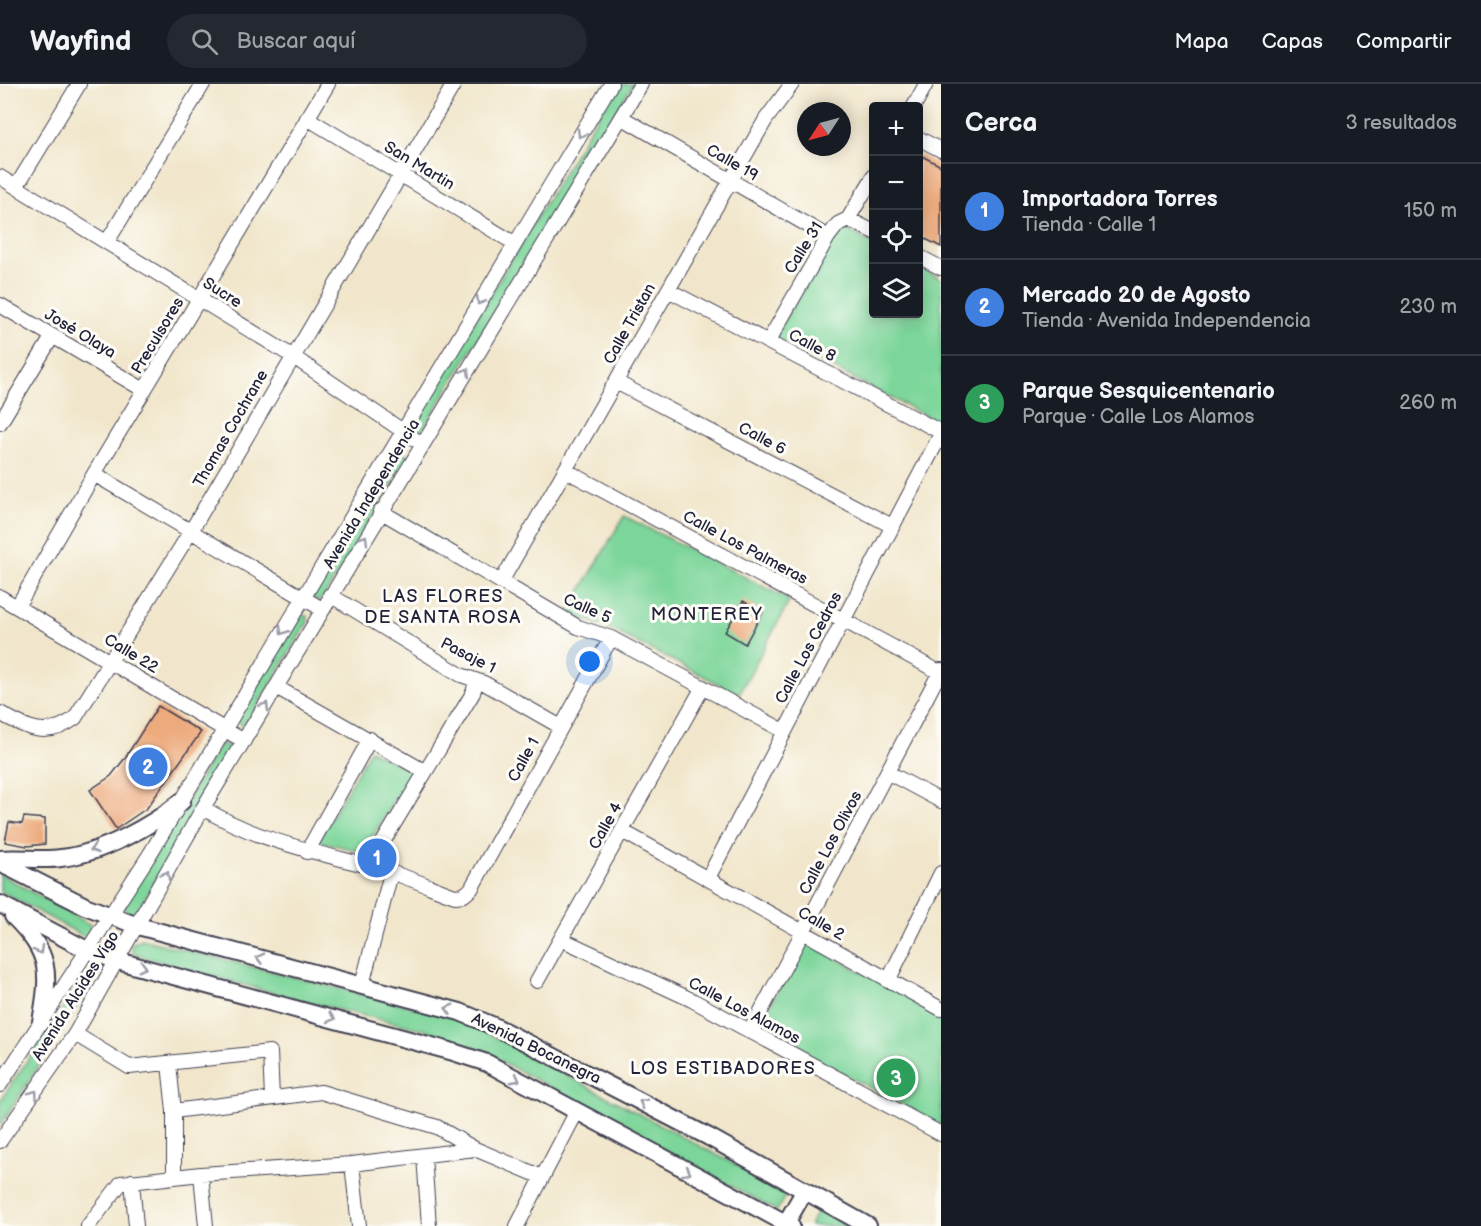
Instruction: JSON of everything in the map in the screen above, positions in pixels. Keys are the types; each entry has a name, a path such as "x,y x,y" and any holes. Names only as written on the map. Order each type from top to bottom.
{"main road":[{"path":"0,861 61,858 101,847 146,826 182,801"},
{"name":"Avenida Bocanegra","path":"0,861 85,906 138,926 460,1012 495,1027 709,1137 868,1226"},
{"path":"1,905 28,931 48,970 41,1022"},
{"name":"Avenida Bocanegra","path":"1,905 87,950 118,961 450,1050 487,1063 789,1225"},
{"path":"789,1225 804,1192"}],"street":[{"path":"16,187 78,84"},
{"path":"107,242 203,84"},
{"name":"Preculsores","path":"17,607 328,84"},
{"name":"Thomas Cochrane","path":"0,713 22,725 50,731 62,728 75,718 191,531 454,84"},
{"name":"Avenida Independencia","path":"111,915 182,801 611,84"},
{"name":"Avenida Independencia","path":"138,926 203,808 380,511 641,84"},
{"name":"Calle Tristan","path":"501,582 729,181 766,119 792,84"},
{"path":"916,102 926,84"},
{"name":"Calle 19","path":"621,117 828,237"},
{"name":"San Martin","path":"307,118 514,243"},
{"path":"923,141 941,150"},
{"name":"Sucre","path":"0,177 292,356 422,444"},
{"name":"Calle 31","path":"768,342 828,237 838,224 848,219 869,183"},
{"path":"848,219 869,230"},
{"path":"923,259 941,268"},
{"name":"Calle 8","path":"668,290 941,433"},
{"name":"José Olaya","path":"0,305 144,390"},
{"path":"0,423 52,337"},
{"name":"Calle 6","path":"616,382 892,526"},
{"name":"Calle Los Cedros","path":"708,878 941,433"},
{"name":"Calle Los Palmeras","path":"565,470 941,672"},
{"path":"94,474 322,609"},
{"name":"Calle 5","path":"380,511 578,627 611,638 784,731"},
{"name":"Pasaje 1","path":"330,595 476,682 484,682 561,727"},
{"name":"Calle 22","path":"0,597 112,661 244,741"},
{"name":"Calle 1","path":"391,873 455,896 464,895 471,889 611,638"},
{"name":"Calle Los Olivos","path":"750,1032 941,672"},
{"path":"368,867 473,693 476,682"},
{"path":"276,687 424,771"},
{"name":"Calle 4","path":"537,981 703,687"},
{"path":"307,852 370,739"},
{"path":"887,772 941,801"},
{"path":"203,808 239,826 307,852 391,873 362,985"},
{"name":"Calle 2","path":"622,831 941,1009"},
{"path":"888,981 941,873"},
{"name":"Avenida Alcides Vigo","path":"0,1085 111,915"},
{"name":"Avenida Alcides Vigo","path":"0,1142 75,1034 138,926"},
{"name":"Calle Los Alamos","path":"561,939 692,1000 941,1134"},
{"path":"75,1034 129,1067 270,1052 272,1098"},
{"path":"169,1064 174,1112 174,1176"},
{"path":"174,1112 321,1092 437,1127 475,1149 542,1177"},
{"path":"517,1226 577,1111"},
{"path":"88,1226 121,1183 174,1176 352,1164 475,1149"},
{"path":"424,1156 429,1226"},
{"path":"352,1164 359,1226"},
{"path":"201,1174 206,1226"},
{"path":"132,1181 136,1226"}],"green space":[{"path":"617,84 633,84 419,436 409,429"},
{"path":"840,226 869,242 869,318 923,318 923,269 941,279 941,418 939,423 774,337"},
{"path":"399,450 406,453 407,459 323,598 318,601 311,597"},
{"path":"624,516 790,600 739,694 602,625 567,614"},
{"path":"299,614 307,616 308,622 245,726 242,726 236,719"},
{"path":"221,743 231,747 231,752 137,911 130,914 126,912 124,905"},
{"path":"370,750 412,771 363,852 318,841"},
{"path":"0,874 89,924 93,929 87,938 0,891"},
{"path":"141,939 458,1018 787,1192 777,1211 479,1049 429,1031 314,1004 150,959 132,952 132,944"},
{"path":"804,941 941,1015 941,1125 758,1029"},
{"path":"92,972 95,979 0,1126 0,1101 86,973"},
{"path":"817,1210 848,1226 810,1226"}],"building":[{"path":"923,157 941,166 941,247 923,238"},
{"path":"743,601 763,612 745,644 725,632"},
{"path":"158,706 201,732 147,808 116,829 90,790 111,776"},
{"path":"24,817 45,819 45,844 27,846 5,842 9,822 22,824"}],"place":[{"name":"Mercado 20 de Agosto","path":"148,767"},
{"name":"Importadora Torres","path":"377,858"},
{"name":"Parque Sesquicentenario","path":"896,1078"}],"district":[{"name":"LAS FLORES DE SANTA ROSA","path":"443,606"},
{"name":"MONTEREY","path":"707,614"},
{"name":"LOS ESTIBADORES","path":"723,1068"}]}
